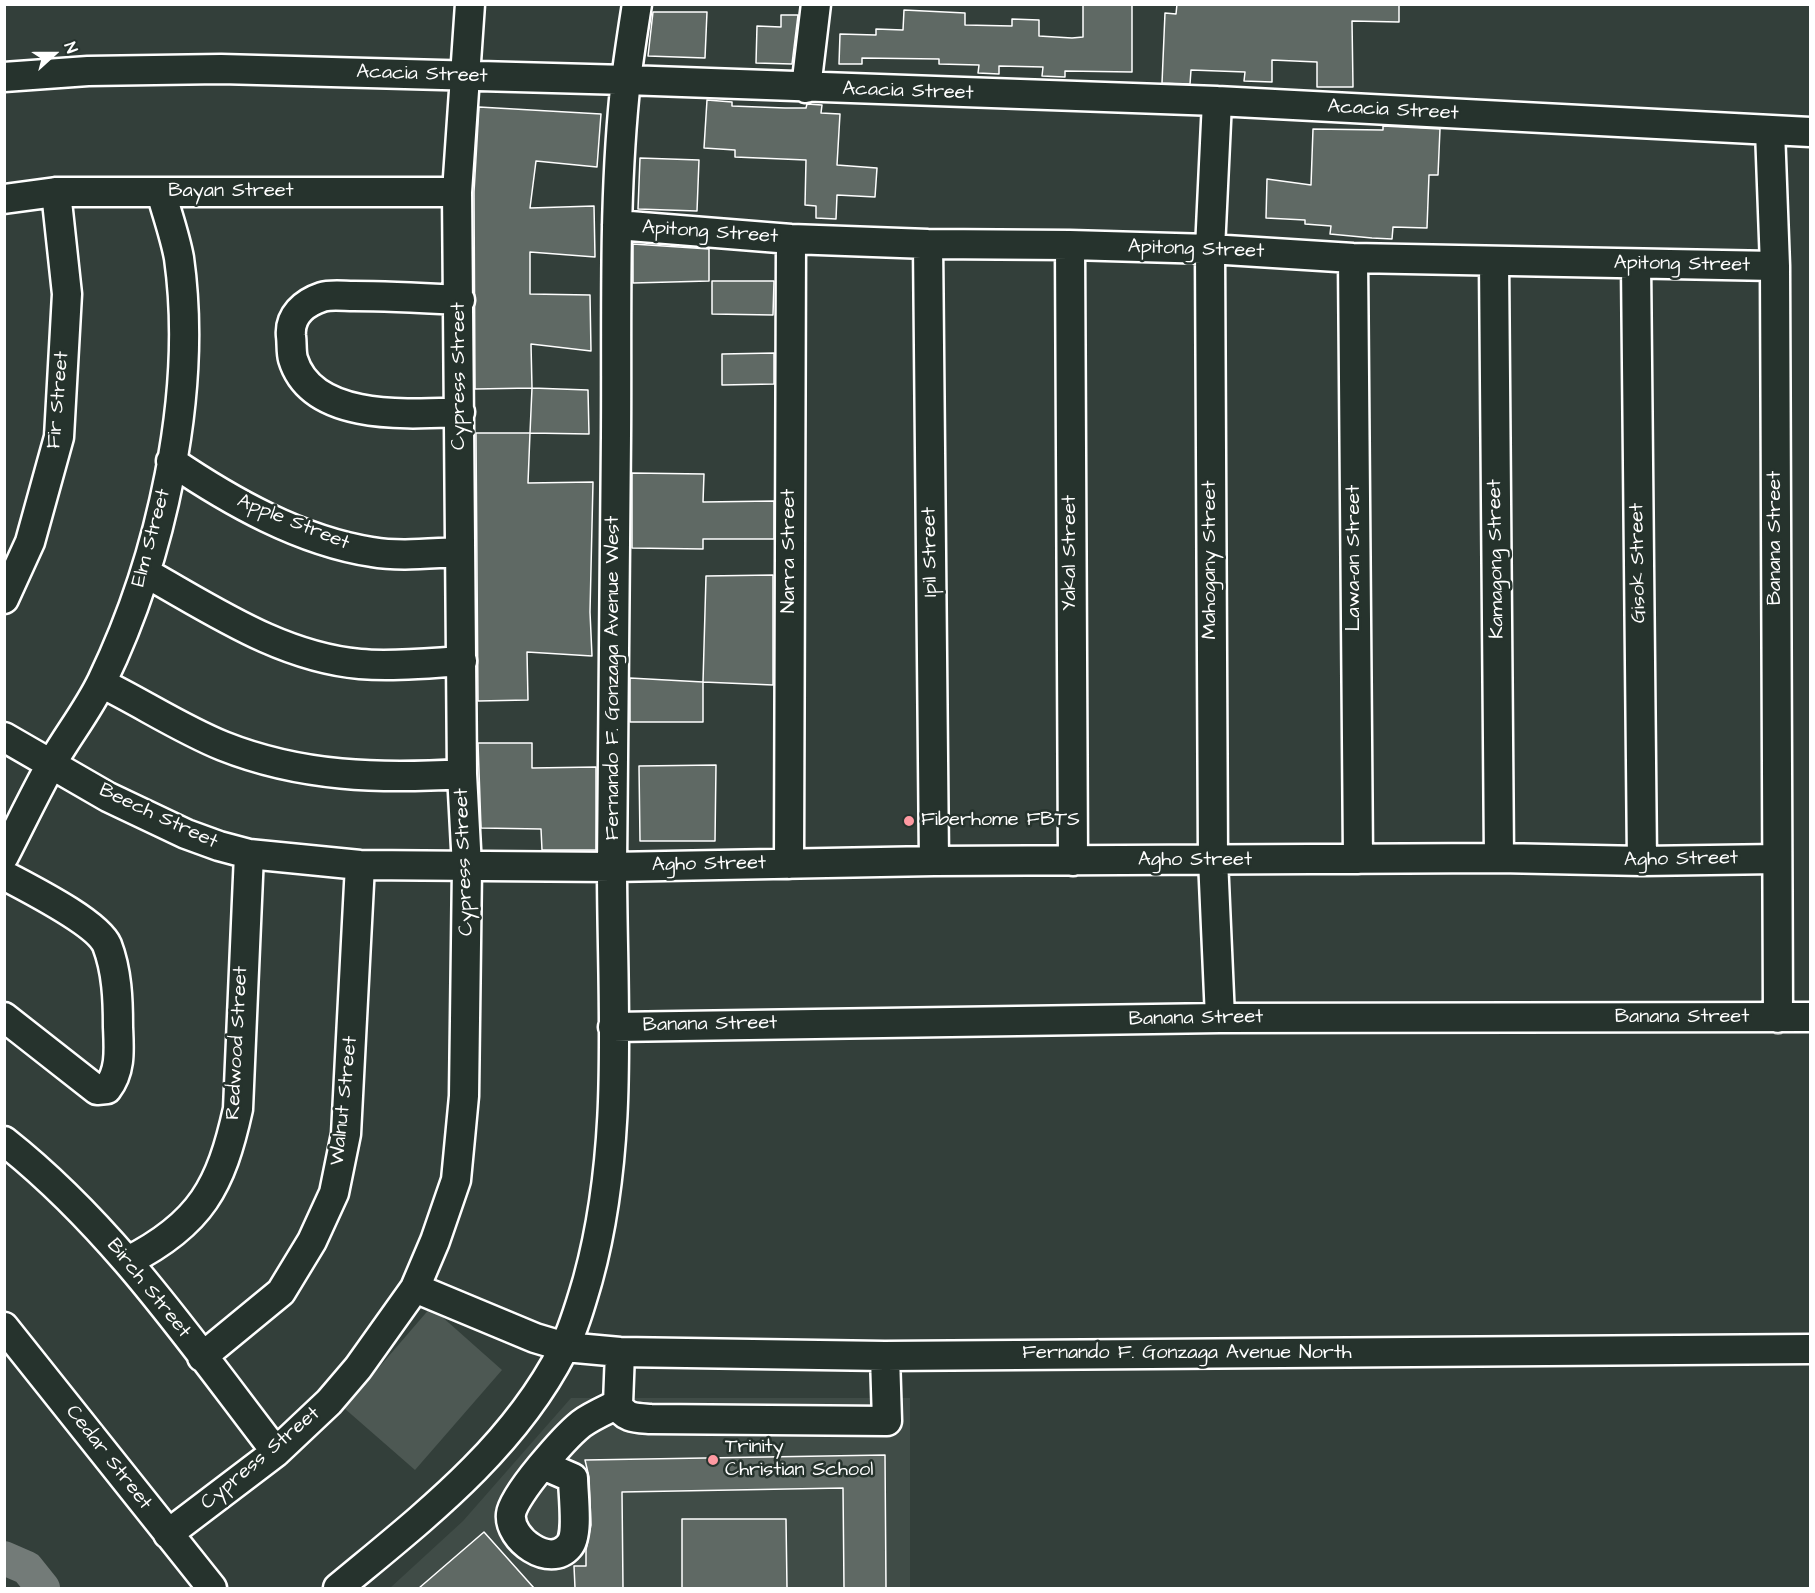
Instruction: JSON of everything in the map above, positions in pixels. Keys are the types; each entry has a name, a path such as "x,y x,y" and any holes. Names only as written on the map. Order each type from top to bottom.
{"street":[{"name":"Cypress Street","path":"168,1534 276,1452 329,1402 358,1368 415,1288 456,1180 464,1096 467,867 462,774 460,300 457,192 463,76 470,4"},
{"name":"Fernando F. Gonzaga Avenue West","path":"338,1588 461,1482 494,1449 520,1418 565,1347 580,1306 594,1255 609,1179 613,1139 612,867 617,225 626,80 637,4"},
{"path":"806,88 816,4"},
{"name":"Acacia Street","path":"4,77 88,70 221,69 626,80 1216,101 1810,132"},
{"name":"Mahogany Street","path":"1216,101 1210,249 1213,861 1220,1018"},
{"name":"Banana Street","path":"1770,130 1775,266 1778,1018"},
{"name":"Bayan Street","path":"4,199 56,192 457,192"},
{"name":"Fir Street","path":"4,599 30,542 59,436 67,294 56,192"},
{"name":"Elm Street","path":"4,856 52,763 101,683 146,573 155,542 171,461 182,376 183,296 178,255 161,192"},
{"name":"Apitong Street","path":"617,225 791,239 928,244 1210,249 1353,258 1775,266"},
{"name":"Narra Street","path":"789,864 791,239"},
{"name":"Ipil Street","path":"928,244 934,861"},
{"name":"Yakal Street","path":"1070,245 1073,861"},
{"name":"Lawa-an Street","path":"1353,258 1358,859"},
{"name":"Kamagong Street","path":"1494,261 1499,858"},
{"name":"Gisok Street","path":"1636,264 1642,861"},
{"path":"460,300 390,296 323,296 300,309 290,326 293,359 305,382 335,402 372,412 460,412"},
{"name":"Apple Street","path":"171,461 220,493 295,529 336,543 373,552 460,552"},
{"path":"146,573 241,628 304,654 362,665 462,662"},
{"path":"101,683 222,745 264,761 309,771 356,776 411,777 462,774"},
{"name":"Beech Street","path":"4,737 108,797 186,834 249,854 360,865 467,867"},
{"name":"Redwood Street","path":"128,1261 157,1247 184,1225 217,1183 230,1147 238,1109 249,854"},
{"name":"Agho Street","path":"467,867 612,867 934,861 1777,859"},
{"name":"Walnut Street","path":"202,1357 281,1292 312,1241 334,1192 346,1134 360,865"},
{"path":"4,875 77,916 106,943 117,986 119,1045 117,1077 107,1089 97,1090 4,1017"},
{"name":"Banana Street","path":"613,1027 1220,1018 1810,1017"},
{"name":"Birch Street","path":"4,1141 47,1175 128,1261 276,1452"},
{"name":"Fernando F. Gonzaga Avenue North","path":"415,1288 491,1322 565,1347 620,1352 885,1356 1810,1349"},
{"name":"Cedar Street","path":"4,1327 212,1588"},
{"path":"620,1352 618,1404 621,1411 629,1417 651,1419 887,1421 885,1356"},
{"path":"543,1465 582,1424 618,1404"}],"shaded area":[{"path":"431,1307 502,1370 415,1470 344,1408"},
{"name":"Trinity Christian School","path":"571,1398 910,1398 910,1588 390,1588 463,1521"}],"building":[{"path":"1083,4 1132,4 1132,72 1065,71 1065,77 1042,76 1043,67 999,66 999,74 978,73 979,65 939,64 939,59 862,58 862,64 839,64 840,34 876,35 876,29 903,30 904,10 965,13 965,25 1012,26 1012,19 1039,20 1039,36 1072,38 1083,37"},
{"path":"1177,4 1399,4 1399,22 1352,21 1353,87 1317,87 1317,62 1272,60 1272,82 1244,81 1245,72 1191,70 1190,84 1162,83 1165,13 1176,14"},
{"path":"653,12 707,12 705,58 648,56"},
{"path":"781,15 798,15 792,64 756,63 757,26 781,27"},
{"path":"707,100 732,102 732,106 806,108 807,104 822,105 821,113 840,114 837,165 877,168 875,197 837,195 836,219 816,218 816,206 805,205 806,160 735,157 735,150 704,148"},
{"path":"479,107 601,114 597,167 536,161 530,208 594,206 595,257 530,252 530,294 590,295 591,351 531,344 532,388 475,389 474,192"},
{"path":"1383,126 1440,129 1438,175 1429,175 1427,228 1393,227 1392,239 1372,238 1330,234 1331,226 1305,224 1305,220 1266,218 1267,179 1311,185 1313,129 1383,130"},
{"path":"640,158 699,160 697,211 638,209"},
{"path":"633,244 709,249 709,281 633,283"},
{"path":"712,281 774,281 773,315 712,314"},
{"path":"774,353 774,384 722,385 722,354"},
{"path":"532,388 588,390 589,434 530,433"},
{"path":"476,433 530,433 528,483 593,482 590,612 592,656 527,652 528,700 478,701"},
{"path":"632,473 704,474 703,502 774,501 774,539 703,539 703,549 632,548"},
{"path":"773,575 773,685 703,682 706,576"},
{"path":"630,678 703,682 703,722 630,722"},
{"path":"478,743 532,743 532,768 596,767 596,850 542,850 541,829 481,828"},
{"path":"716,765 715,841 640,841 639,766"},
{"path":"885,1455 886,1588 844,1588 843,1488 622,1492 623,1588 575,1588 574,1566 586,1566 586,1550 591,1525 589,1477 585,1460"},
{"path":"682,1519 786,1519 787,1588 682,1588"},
{"path":"484,1532 534,1588 419,1588"}],"waterway":[{"path":"4,1558 27,1568 43,1588"}],"place":[{"name":"Fiberhome FBTS","path":"909,821"},
{"name":"Trinity Christian School","path":"713,1460"}]}
